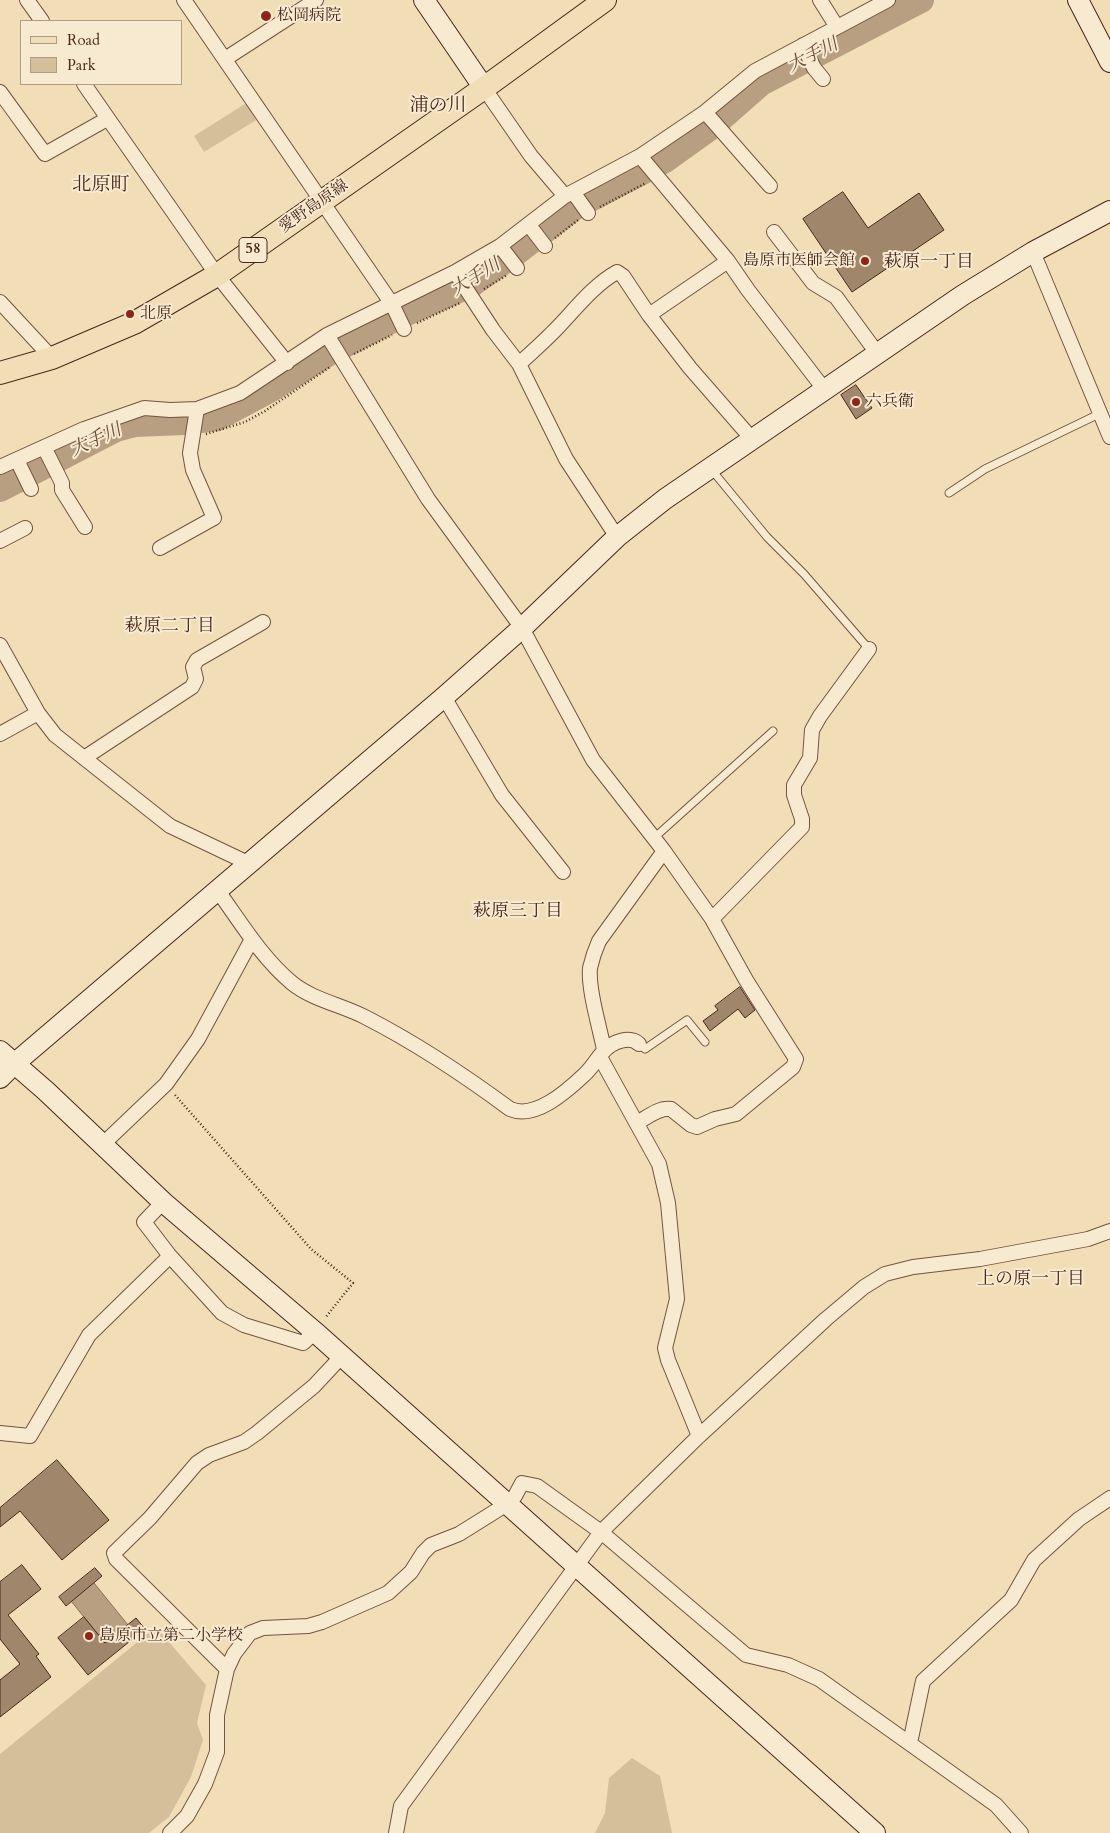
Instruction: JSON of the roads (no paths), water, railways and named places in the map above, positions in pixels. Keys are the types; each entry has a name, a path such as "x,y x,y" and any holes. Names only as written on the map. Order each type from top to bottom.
{"main road":[{"name":"愛野島原線","path":"0,373 52,358 134,323 217,275 484,88 605,0"}],"street":[{"path":"27,0 41,20"},
{"path":"184,0 394,306 403,328"},
{"path":"225,59 316,0"},
{"path":"424,0 531,156 587,212"},
{"path":"820,0 837,27"},
{"path":"0,467 19,463 46,451 84,429 144,408 197,411 240,393 328,337 456,275 501,248 570,194 641,159 706,114 755,70 804,47 888,0"},
{"path":"1078,0 1110,62"},
{"path":"804,47 814,68 823,79"},
{"path":"85,85 217,275 287,363"},
{"path":"0,92 45,154 107,119"},
{"path":"706,114 770,186"},
{"path":"641,159 728,261 824,389"},
{"path":"874,1833 315,1332 163,1202 46,1092 5,1064 218,892 522,628 617,537 665,499 963,295 1033,252 1110,211"},
{"path":"531,226 544,245"},
{"path":"774,232 813,283 836,297 877,353"},
{"path":"501,248 516,267"},
{"path":"1033,252 1110,437"},
{"path":"649,315 728,261"},
{"path":"519,364 576,307 610,276 617,272 623,276 649,315 690,368 752,439"},
{"path":"456,275 493,330 519,364 566,459 617,537"},
{"path":"0,302 52,358"},
{"path":"328,337 428,499 522,628 593,760 664,851 712,919 746,980 795,1055 796,1064 731,1116 715,1119 697,1127 691,1125 667,1108 637,1124"},
{"path":"160,548 214,518 193,470 190,453 197,411"},
{"path":"46,451 62,483 62,490 85,528"},
{"path":"19,463 30,487"},
{"path":"0,541 25,528"},
{"path":"84,758 192,687 196,679 193,667 197,660 263,622"},
{"path":"0,645 38,713 55,734 170,826 250,864"},
{"path":"712,919 802,827 802,819 794,795 794,786 810,758 812,730 820,716 869,650"},
{"path":"444,697 502,795 563,872"},
{"path":"0,734 38,713"},
{"path":"664,851 599,942 590,969 602,1054 659,1164 668,1203 678,1300 665,1348 668,1360 699,1436"},
{"path":"218,892 252,939 294,984 311,994 364,1017 459,1071 510,1109 518,1112 528,1112 540,1108 551,1101 584,1075 602,1054 622,1040 636,1040 639,1044"},
{"path":"102,1145 166,1084 198,1039 252,939"},
{"path":"163,1202 144,1222 170,1256 222,1313 244,1325 303,1343 315,1332"},
{"path":"396,1833 400,1806 601,1532 699,1436 826,1319 864,1287 885,1274 913,1267 980,1259 1088,1240 1110,1231"},
{"path":"0,1433 30,1436 89,1335 170,1256"},
{"path":"227,1669 116,1559 114,1552 150,1518 197,1463 209,1455 244,1442 257,1434 318,1382 342,1356"},
{"path":"170,1833 186,1816 205,1784 217,1752 217,1714 227,1669 234,1654 250,1633 264,1628 308,1626 322,1622 388,1593 411,1572 423,1553 431,1546 459,1534 507,1504 515,1496 522,1483 538,1486 601,1532 746,1655 788,1665 819,1679 996,1805 1021,1833"},
{"path":"910,1743 923,1681 1012,1600 1034,1560 1080,1519 1110,1498"}],"lane":[{"path":"949,493 985,469 1100,413"},
{"path":"710,467 767,537 804,574 869,650"},
{"path":"654,838 773,731"},
{"path":"639,1044 645,1049 687,1020 705,1042"}],"waterway":[{"name":"大手川","path":"0,489 116,429 135,424 184,422 217,418 273,388 329,353 404,314 472,284 575,207 665,160 711,127 761,83 921,0"}],"place":[{"name":"松岡病院","path":"266,16"},
{"name":"島原市医師会館","path":"865,261"},
{"name":"北原","path":"130,314"},
{"name":"六兵衛","path":"856,402"},
{"name":"島原市立第二小学校","path":"89,1636"}],"district":[{"name":"浦の川","path":"438,107"},
{"name":"北原町","path":"101,186"},
{"name":"萩原一丁目","path":"929,263"},
{"name":"萩原二丁目","path":"170,627"},
{"name":"萩原三丁目","path":"518,912"},
{"name":"上の原一丁目","path":"1031,1280"}]}
